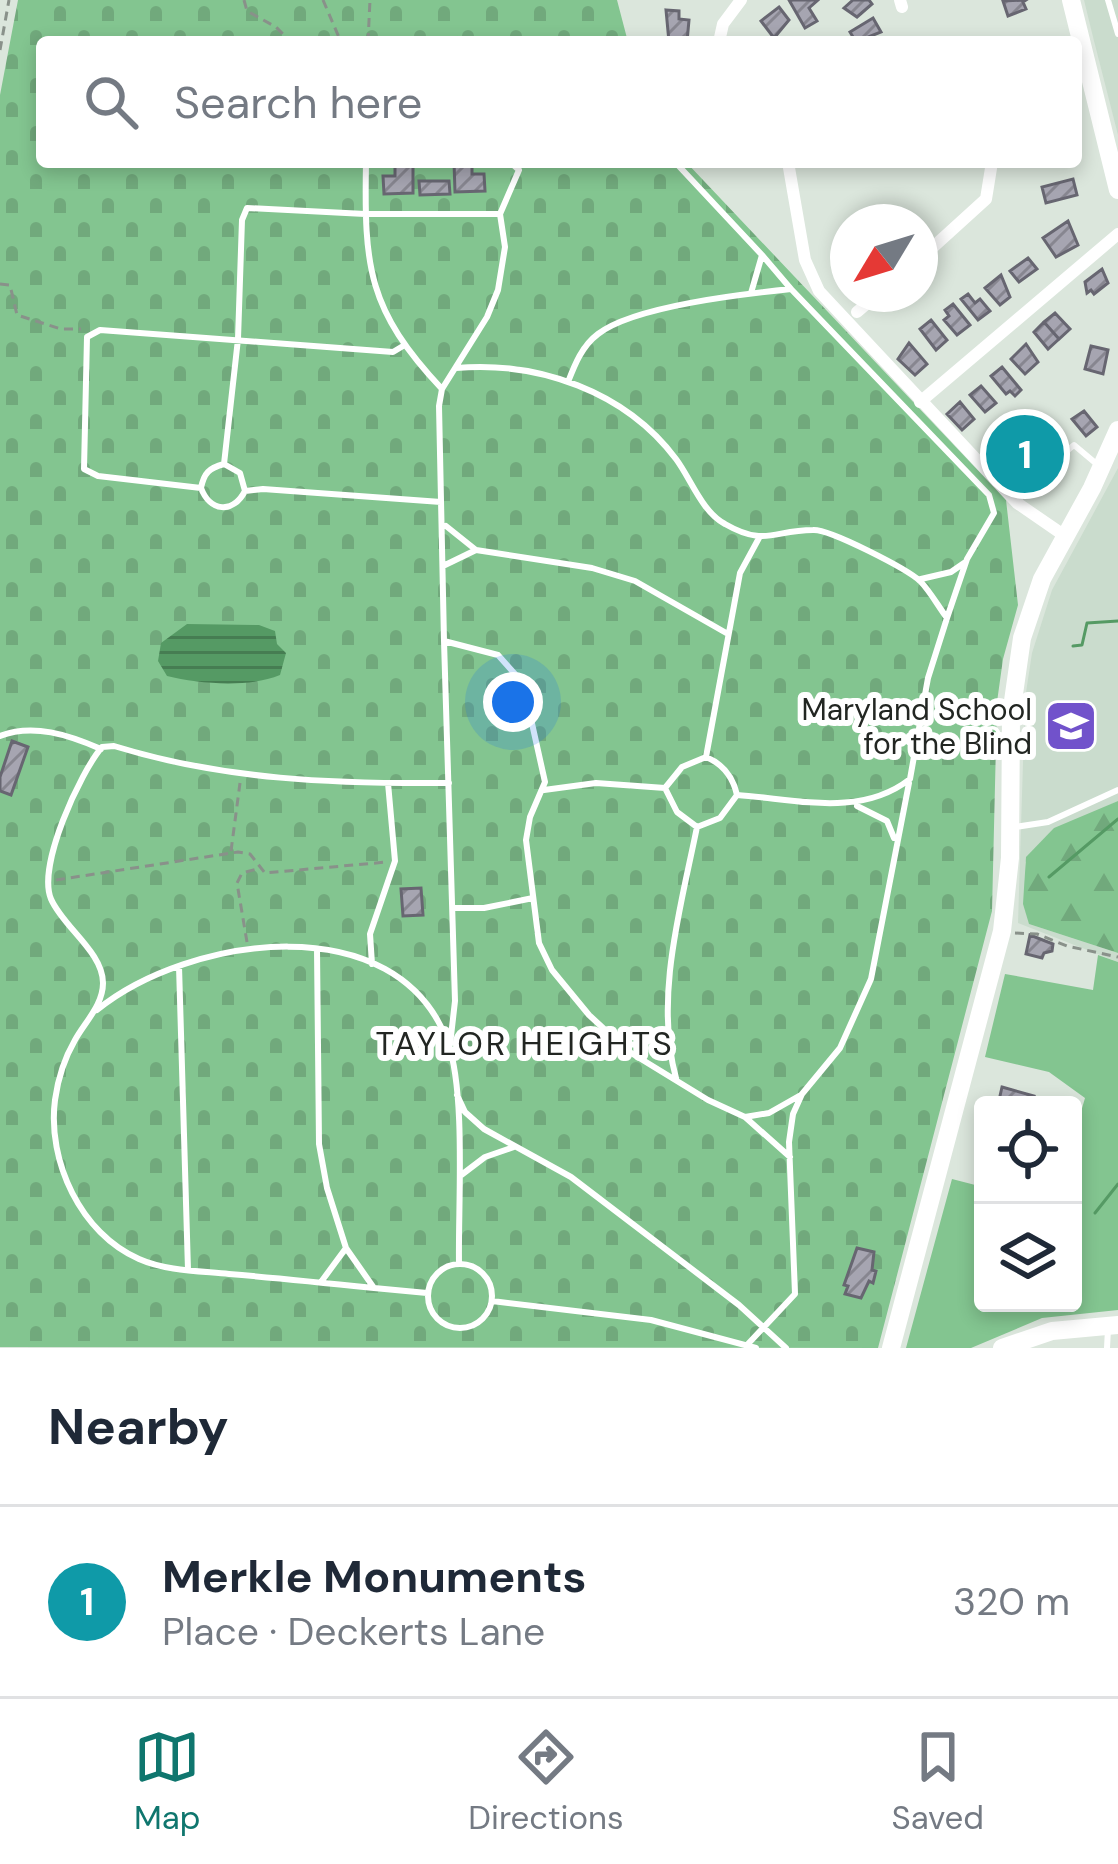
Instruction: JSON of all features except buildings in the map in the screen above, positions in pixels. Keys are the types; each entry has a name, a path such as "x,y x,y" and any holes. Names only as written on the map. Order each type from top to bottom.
{"main road":[{"path":"1071,0 1076,36"},
{"path":"1083,81 1118,190"},
{"path":"891,1348 1002,932 1010,827 1010,715 1017,657 1033,600 1118,430"},
{"path":"1002,1348 1052,1331 1113,1325"}],"street":[{"path":"720,36 723,24 741,0"},
{"path":"789,168 813,282 1016,503 1065,536"},
{"path":"938,243 982,205 991,168"},
{"path":"920,402 1118,234"}],"lane":[{"path":"1108,0 1118,34"},
{"path":"366,168 365,214 375,291 403,346 442,389"},
{"path":"459,1264 450,1048 455,1001 442,389 498,290 506,247 500,214 517,168"},
{"path":"681,168 989,496 994,513 967,560 928,678 878,951 865,996 840,1048 802,1094 770,1113 745,1117"},
{"path":"224,464 238,339 242,220 247,208 500,214"},
{"path":"751,293 762,256"},
{"path":"568,382 586,346 610,326 751,293 791,289"},
{"path":"201,488 98,476 84,469 87,337 100,330 393,352 403,346"},
{"path":"456,368 502,367 595,392 632,413 676,459 716,519 759,538 805,530 829,532 918,578 951,572 967,560"},
{"path":"1016,503 1037,476 1074,445 1102,469"},
{"path":"224,464 241,473 245,491 228,508 205,500 201,488 203,476 224,464"},
{"path":"245,491 442,502"},
{"path":"444,525 476,550 592,568 635,580 728,634"},
{"path":"706,757 740,573 759,538"},
{"path":"443,566 476,550"},
{"path":"918,578 947,618"},
{"path":"444,640 498,655 518,674 532,717 544,790 527,828 532,898 546,961 589,1015 620,1044 676,1082 745,1117 790,1157"},
{"path":"0,736 20,729 68,735 100,749 115,746 242,774 448,783"},
{"path":"100,749 60,830 48,882 58,911 101,973 101,998 65,1058 56,1099 56,1137 67,1181 88,1216 118,1246 144,1262 427,1293"},
{"path":"665,788 682,766 706,757"},
{"path":"706,757 732,779 737,795"},
{"path":"854,805 892,793 910,779"},
{"path":"373,964 370,934 394,861 388,783"},
{"path":"544,790 596,783 665,788"},
{"path":"665,788 677,812 697,827"},
{"path":"1010,827 1048,822 1118,790"},
{"path":"737,795 854,805 887,821 896,842"},
{"path":"697,827 720,818 737,795"},
{"path":"676,1082 668,1030 673,958 697,827"},
{"path":"452,908 484,908 532,898"},
{"path":"92,1014 124,988 178,966 248,948 316,949 344,952 373,964 416,994 431,1010 450,1048"},
{"path":"316,949 319,1144 346,1249 374,1288"},
{"path":"178,966 188,1270"},
{"path":"620,1044 642,1045 668,1030"},
{"path":"455,1092 465,1112 514,1147 571,1177 786,1348"},
{"path":"492,1301 651,1320 751,1346 790,1301 797,1285 790,1129 802,1094"},
{"path":"458,1179 485,1157 514,1147"},
{"path":"321,1282 346,1249"},
{"path":"459,1264 484,1275 492,1301 476,1325 456,1329 438,1321 427,1293 437,1272 459,1264"},
{"path":"1107,1348 1113,1325"}],"path":[{"path":"0,50 9,0"},
{"path":"244,0 247,11 285,36"},
{"path":"323,0 338,36"},
{"path":"368,36 370,0"},
{"path":"0,284 10,285 17,315 61,329 100,330"},
{"path":"231,853 242,774"},
{"path":"48,882 231,853 250,854 265,873 394,861"},
{"path":"248,948 237,883 242,873 259,869"},
{"path":"1002,932 1037,934 1118,957"}],"shaded area":[{"path":"1084,0 1118,0 1118,135 1092,33"},
{"name":"Maryland School for the Blind","path":"1118,468 1118,801 1092,813 1025,862 1029,924 1118,953 1118,962 1018,923 1025,699 1032,653 1052,590"},
{"path":"187,624 259,625 275,631 277,644 286,653 280,675 224,683 167,676 158,661 161,643"}],"green space":[{"path":"18,0 617,0 626,36 36,36 36,168 692,168 1006,500 1018,605 997,702 992,911 878,1348 0,1347 0,95"},
{"path":"1118,801 1118,953 1029,924 1023,904 1026,857 1054,828"},
{"path":"1098,955 1118,962 1118,1310 1042,1318 971,1348 906,1348 952,1179 974,1185 974,1312 1082,1312 1085,1098 1049,1072 985,1057 1005,974 1093,990"}],"waterway":[{"path":"1073,646 1082,645 1087,623 1118,621"},
{"path":"1049,877 1118,819"},
{"path":"1095,1213 1118,1184"}],"place":[{"name":"Merkle Monuments","path":"1025,454"},
{"name":"Maryland School for the Blind","path":"1071,726"}],"district":[{"name":"TAYLOR HEIGHTS","path":"525,1043"}]}
